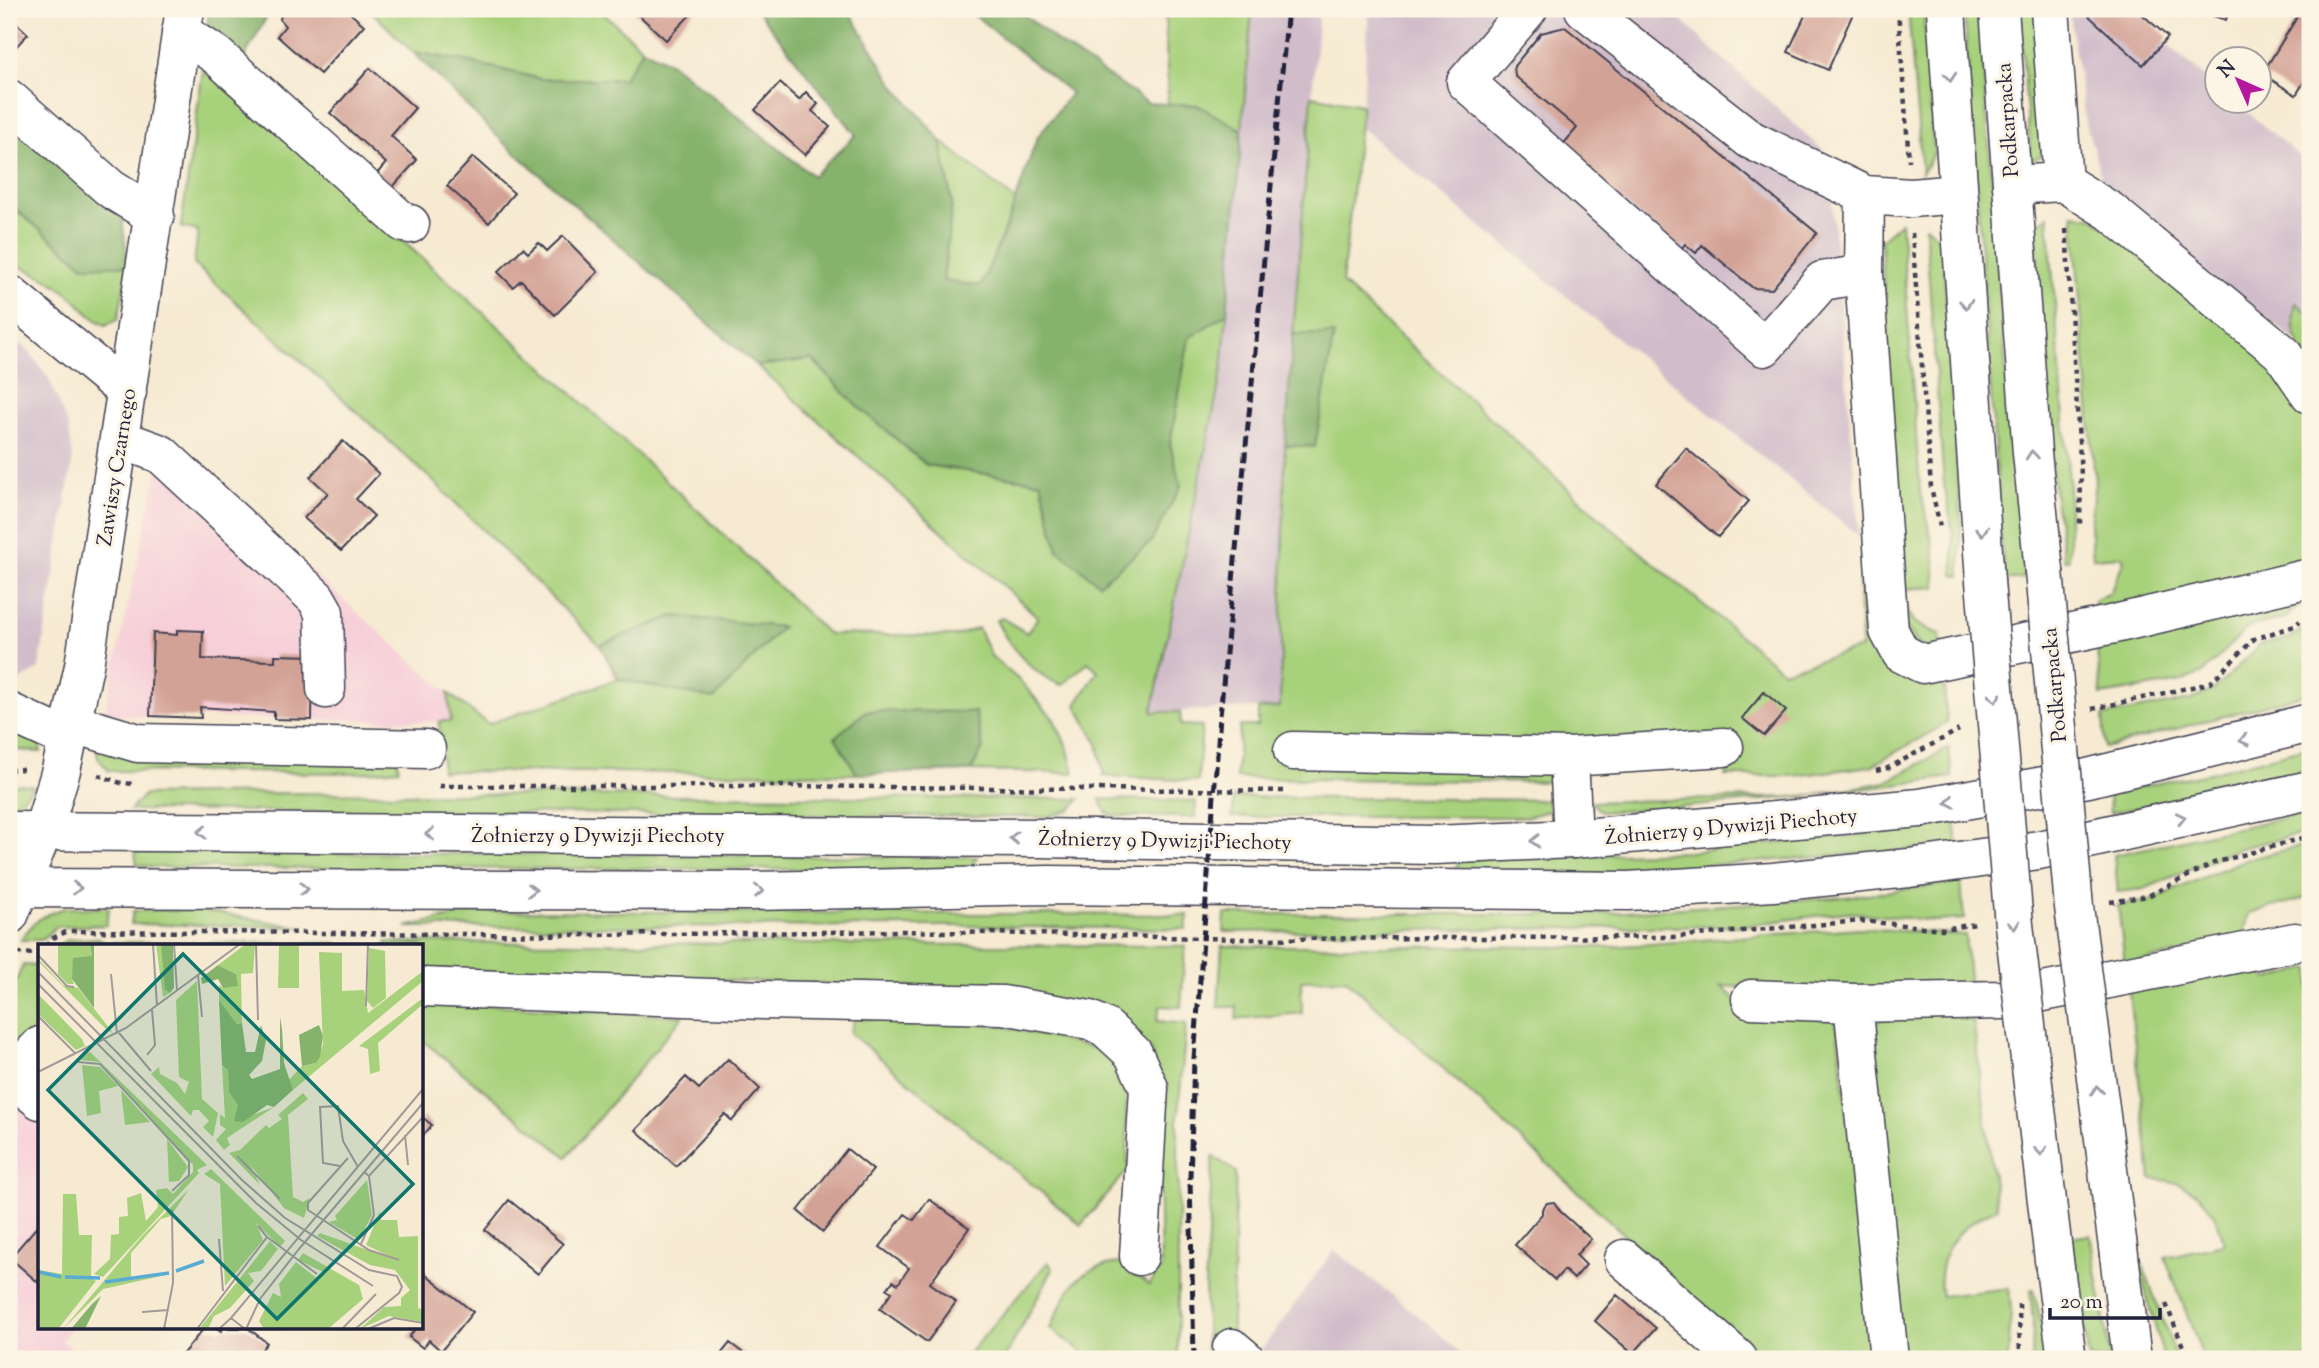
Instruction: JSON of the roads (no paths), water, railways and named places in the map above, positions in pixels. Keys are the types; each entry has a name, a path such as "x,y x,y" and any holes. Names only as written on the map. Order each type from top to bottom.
{"main road":[{"path":"1528,9 1466,82 1764,348 1822,281 1864,274"},
{"path":"1584,9 1751,140 1865,195 1911,198 1958,194"},
{"path":"1946,9 1985,581 2014,925 2067,1359"},
{"name":"Podkarpacka","path":"1999,9 2074,907 2132,1359"},
{"path":"2050,9 2063,182"},
{"path":"183,20 216,55 404,223 410,224"},
{"name":"Zawiszy Czarnego","path":"13,897 26,831 67,744 86,654 183,20"},
{"path":"9,99 111,189 155,216"},
{"path":"2012,185 2063,182 2110,211 2282,353 2310,394"},
{"path":"1865,195 1864,274 1889,631 1900,653 1923,664 2110,625 2310,578"},
{"path":"9,294 127,391"},
{"path":"120,439 161,454 316,598 324,612 326,690"},
{"path":"9,712 67,744 426,749"},
{"name":"Żołnierzy 9 Dywizji Piechoty","path":"26,831 1025,838 1434,845 1573,839 1920,808 2088,778 2310,723"},
{"path":"1293,751 1569,757 1724,747"},
{"path":"1569,757 1573,839"},
{"path":"13,897 749,891 1048,885 1628,891 1773,883 2026,852 2310,789"},
{"path":"1751,999 1853,1003 2003,1000 2295,942"},
{"path":"424,987 763,1000 1003,1005 1090,1020 1106,1028 1133,1053 1149,1088 1139,1256"},
{"path":"1853,1003 1889,1359"},
{"path":"20,1084 38,1050"},
{"path":"1624,1259 1738,1359"}],"railway":[{"path":"1194,1359 1190,1178 1194,1059 1220,716 1288,9"}]}
